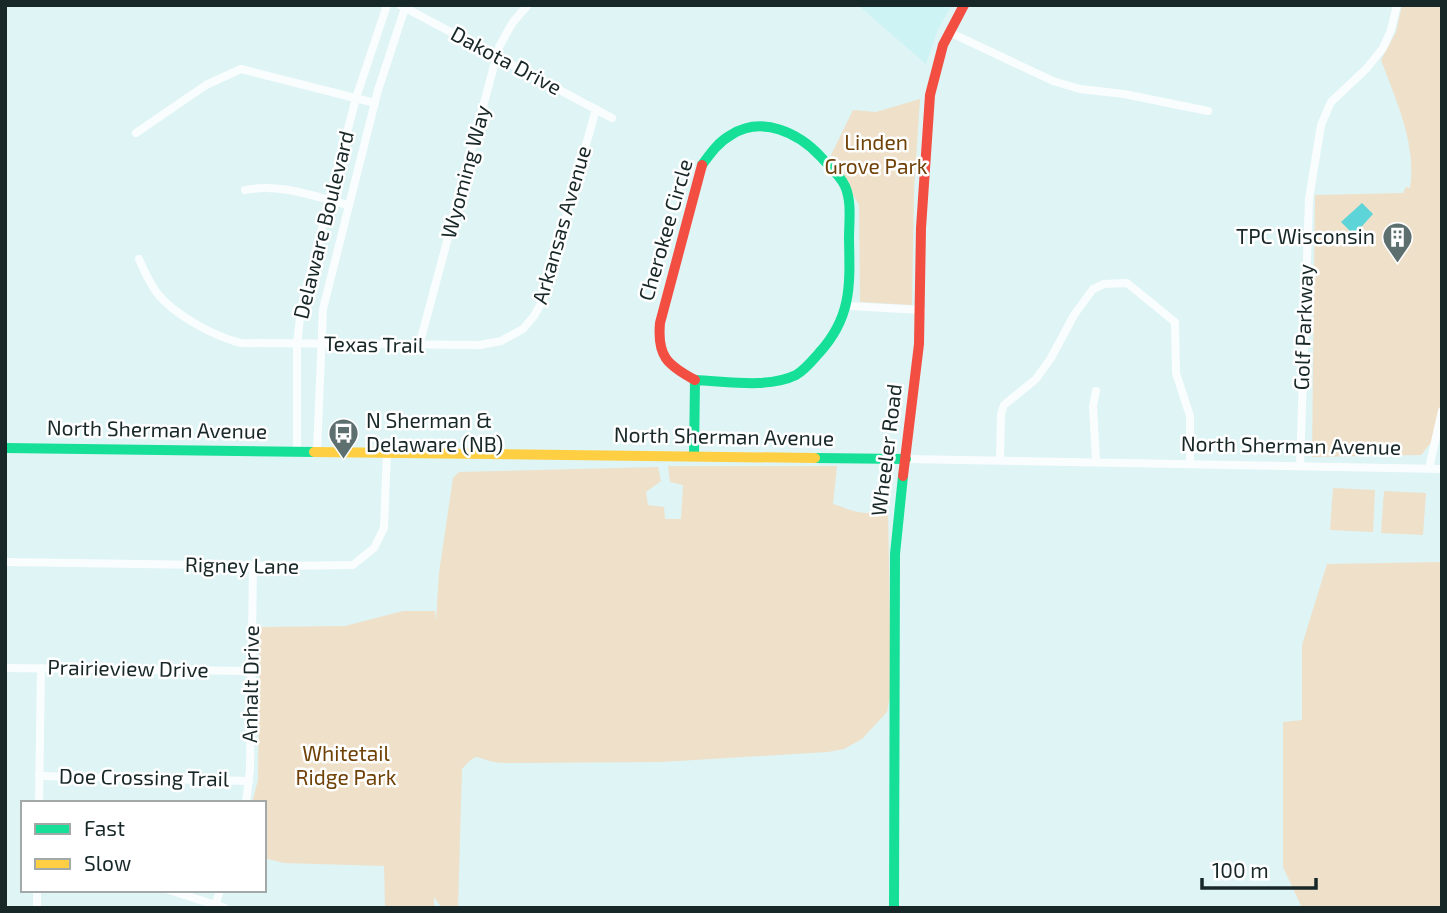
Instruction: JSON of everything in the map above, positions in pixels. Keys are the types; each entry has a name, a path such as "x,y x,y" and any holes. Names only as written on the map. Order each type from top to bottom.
{"street":[{"name":"Delaware Boulevard","path":"297,451 297,344 301,309 356,98 387,5"},
{"name":"Wyoming Way","path":"419,346 499,47 513,22 528,5"},
{"name":"Wheeler Road","path":"894,908 895,554 919,344 921,228 928,106 937,64 949,32 964,5"},
{"name":"Golf Parkway","path":"1300,465 1309,199 1321,125 1331,102 1366,69 1383,47 1391,30 1397,5"},
{"name":"Delaware Boulevard","path":"317,451 323,309 348,205 403,6"},
{"name":"Dakota Drive","path":"403,6 612,118"},
{"path":"949,32 1053,81 1080,89 1108,91 1208,111"},
{"path":"136,133 206,85 241,69 375,103"},
{"name":"Arkansas Avenue","path":"516,333 534,316 543,300 596,109"},
{"name":"Cherokee Circle","path":"758,124 778,127 797,135 824,159 844,184 849,204 849,306 827,346 802,371 790,377 766,381 695,380 673,368 660,353 658,339 701,166 724,140 745,127 758,124"},
{"path":"245,190 262,186 281,188 348,205"},
{"name":"Texas Trail","path":"139,260 158,294 174,308 209,332 241,343 480,345 501,341 516,333"},
{"path":"1000,459 1001,414 1004,405 1036,379 1058,348 1087,296 1104,284 1127,283 1171,317 1176,325 1176,373 1190,409 1190,463"},
{"path":"849,306 920,310"},
{"path":"694,456 695,380"},
{"path":"1096,391 1093,406 1096,461"},
{"path":"1429,468 1441,412"},
{"name":"North Sherman Avenue","path":"5,448 1000,459 1442,469"},
{"name":"Rigney Lane","path":"5,562 335,567 353,565 365,557 377,543 384,528 387,452"},
{"name":"Anhalt Drive","path":"246,801 249,781 253,566"},
{"name":"Prairieview Drive","path":"5,667 251,671"},
{"path":"39,801 41,668"},
{"name":"Doe Crossing Trail","path":"39,776 249,781"},
{"path":"175,892 219,907"}],"shaded area":[{"path":"858,5 952,5 938,29 926,64"}],"green space":[{"name":"TPC Wisconsin","path":"1402,5 1442,5 1442,429 1421,455 1312,457 1315,195 1403,193 1406,187 1410,188 1411,155 1408,139 1381,60 1396,32"},
{"name":"Linden Grove Park","path":"920,99 914,190 912,305 860,302 859,205 830,157 853,110 876,112"},
{"name":"Whitetail Ridge Park","path":"668,466 837,466 833,504 862,513 888,509 891,691 887,712 862,739 844,749 828,752 661,762 505,763 474,758 462,769 458,908 442,908 434,897 434,908 385,908 384,866 284,863 266,858 266,801 253,801 258,780 260,627 345,626 403,611 435,611 436,620 439,573 453,478 459,472 658,467 661,481 646,492 648,505 664,507 665,519 681,519 683,485 670,482"},
{"path":"1333,488 1375,490 1373,532 1330,530"},
{"path":"1384,491 1426,493 1423,535 1381,533"},
{"path":"1442,531 1442,908 1302,908 1283,867 1283,722 1302,720 1302,645 1327,564 1441,562"}],"water":[{"path":"1362,203 1373,214 1354,235 1341,222"}],"traffic: fast":[{"path":"694,456 695,380 759,383 796,375 830,340 843,313 849,286 847,192 840,178 812,148 791,134 767,127 755,127 743,129 722,141 702,165"},
{"path":"5,448 314,452"},
{"path":"815,458 906,459"},
{"path":"894,908 895,554 903,476"}],"traffic: slow":[{"path":"314,452 815,458"}],"traffic: jam":[{"path":"903,476 919,344 921,228 930,95 943,45 964,5"},
{"path":"695,380 677,369 666,358 662,352 659,334 702,165"}],"place":[{"name":"TPC Wisconsin","path":"1398,264"},
{"name":"N Sherman & Delaware (NB)","path":"343,460"}]}
